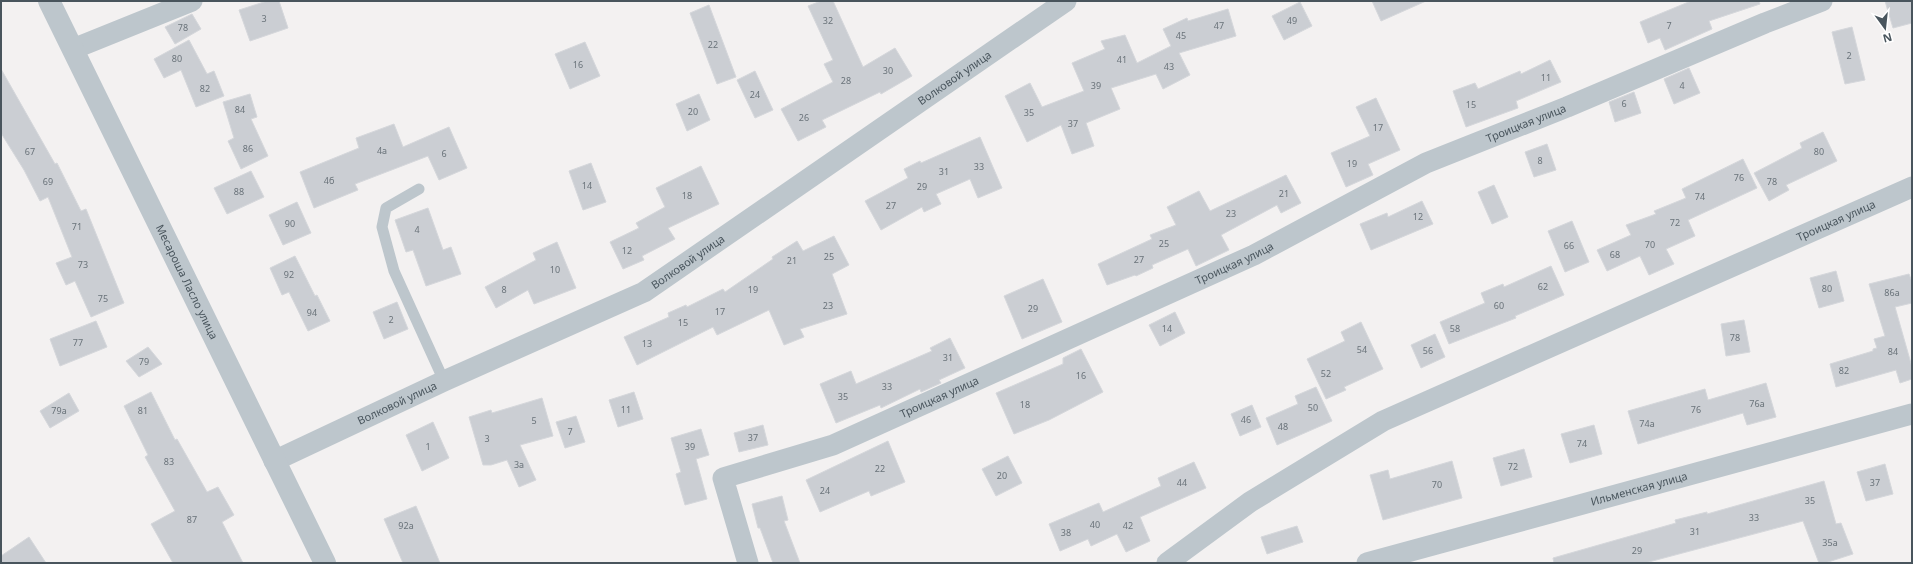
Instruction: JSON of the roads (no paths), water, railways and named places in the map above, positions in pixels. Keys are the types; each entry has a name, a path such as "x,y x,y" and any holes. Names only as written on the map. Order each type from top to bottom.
{"street":[{"name":"Месароша Ласло улица","path":"49,1 325,563"},
{"path":"73,49 192,1"},
{"name":"Волковой улица","path":"274,461 444,381 644,292 1066,1"},
{"name":"Троицкая улица","path":"748,563 723,478 833,445 1254,255 1426,163 1567,107 1765,23 1822,1"},
{"name":"Троицкая улица","path":"1167,563 1250,502 1383,421 1912,187"},
{"name":"Ильменская улица","path":"1367,563 1912,414"}],"lane":[{"path":"418,189 386,208 382,227 394,271 444,381"}]}
